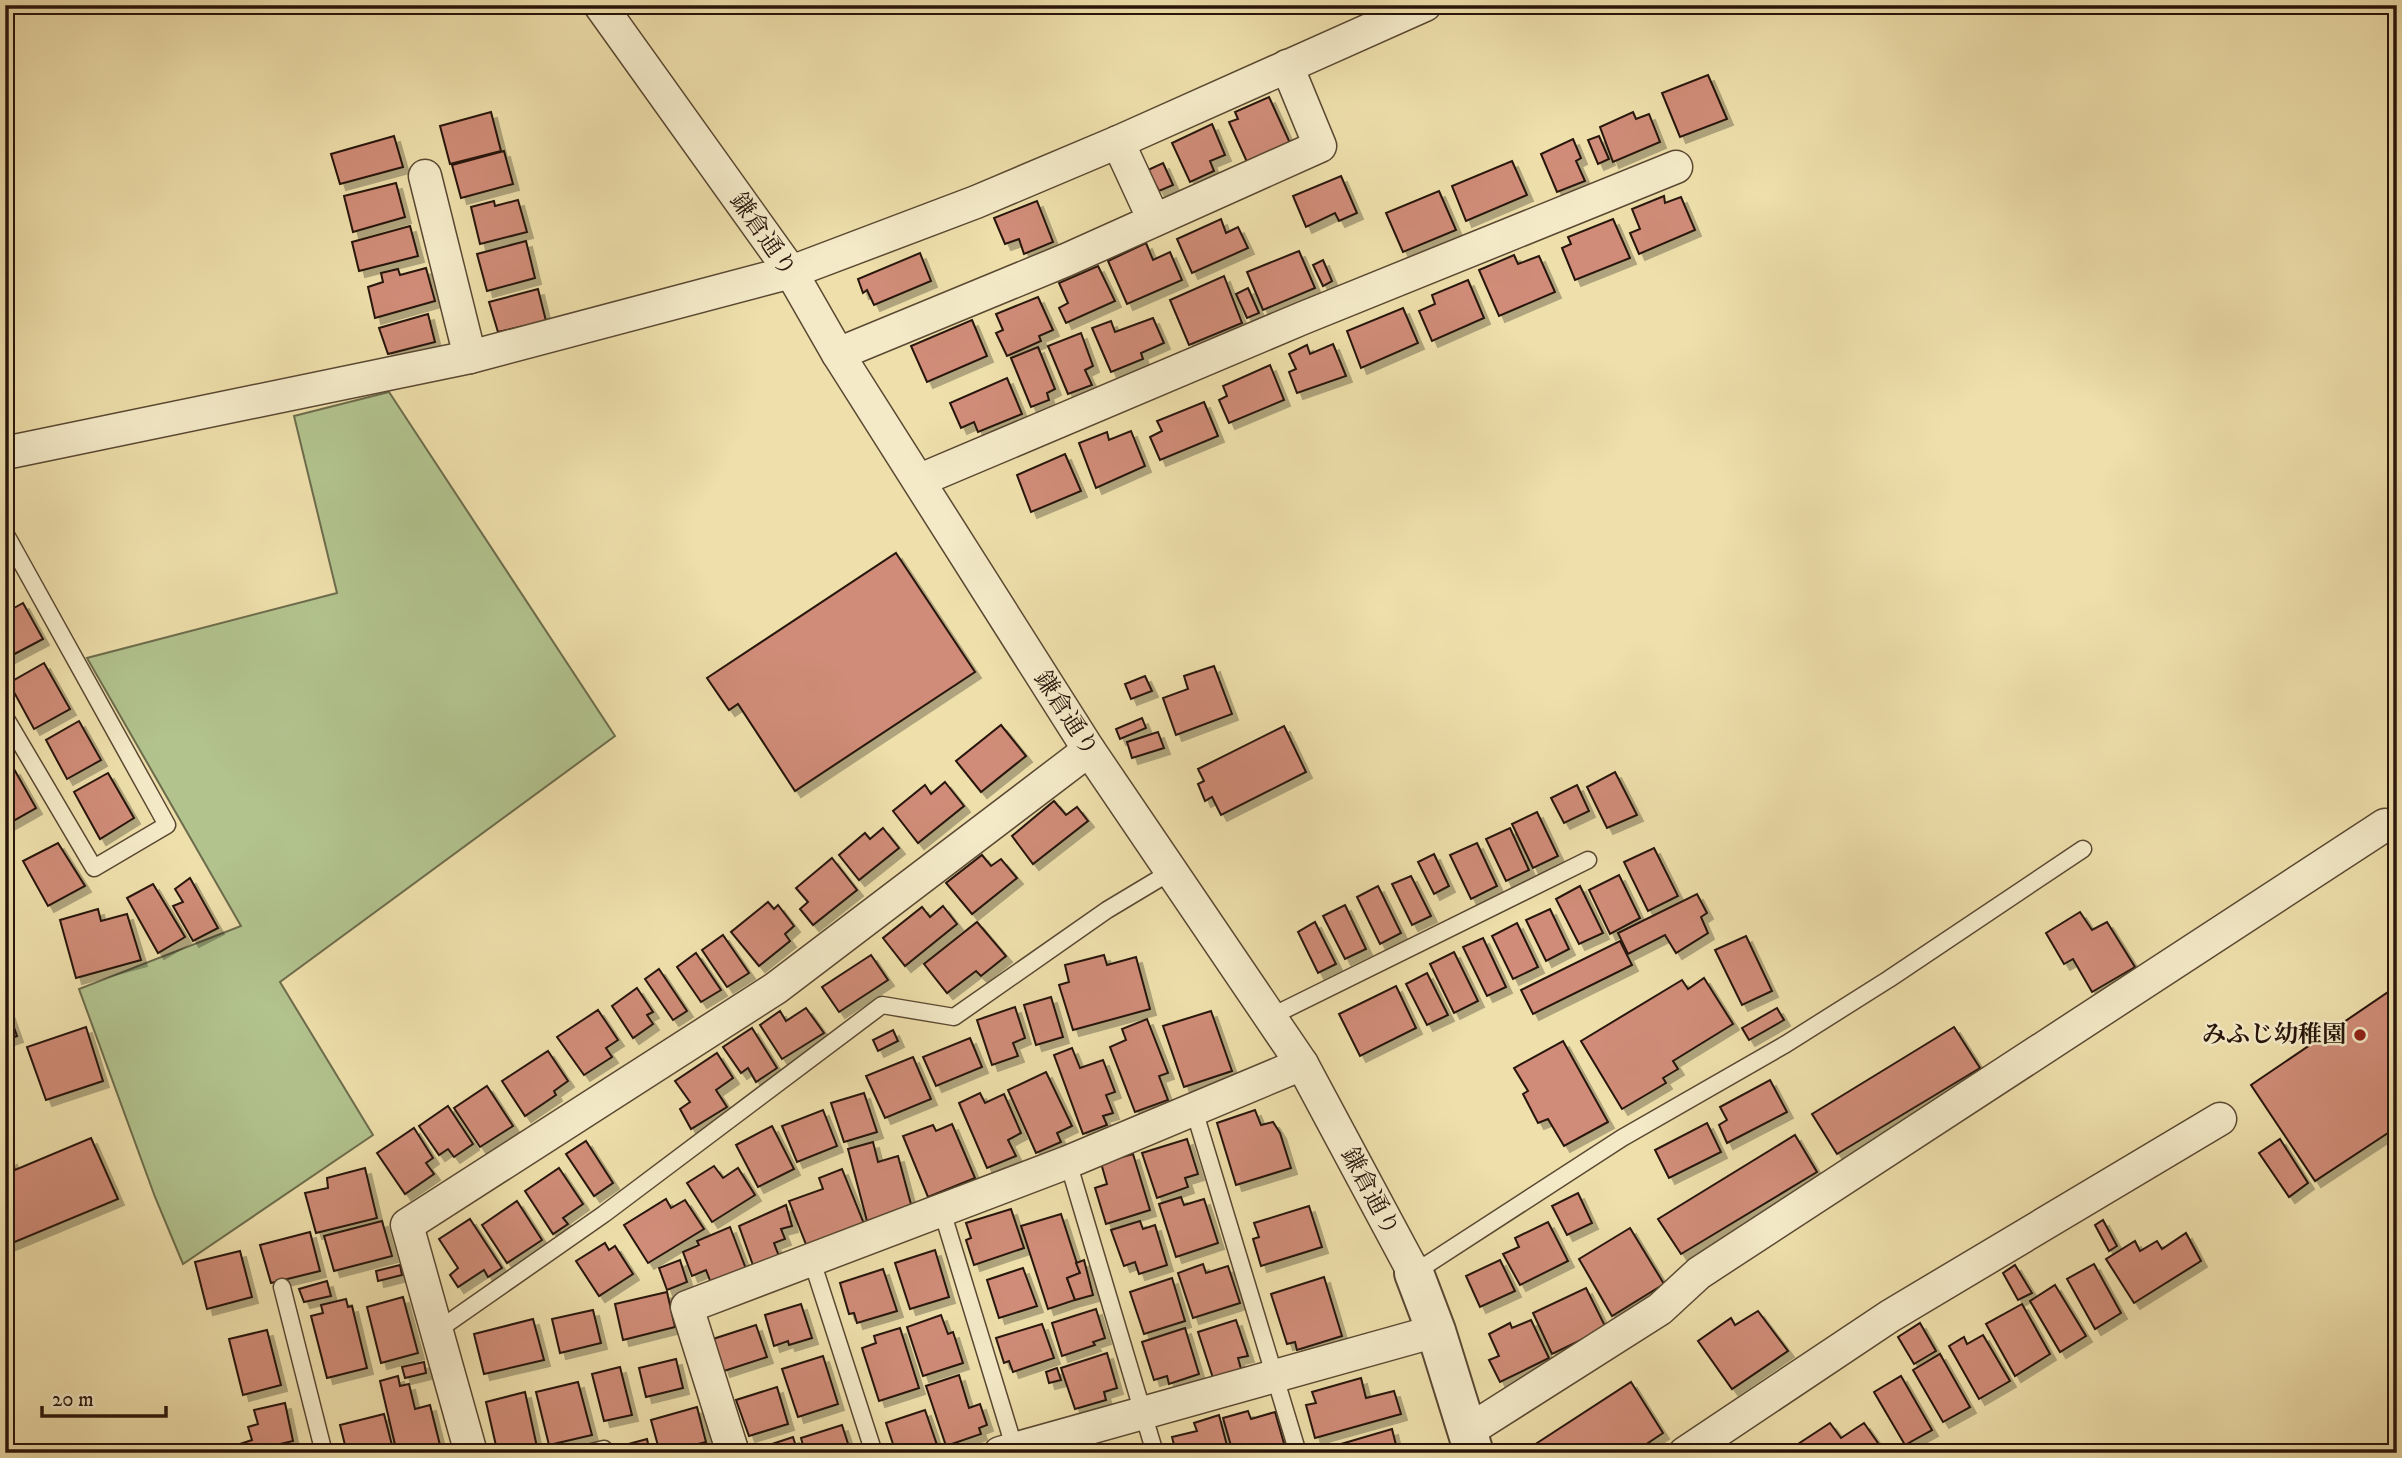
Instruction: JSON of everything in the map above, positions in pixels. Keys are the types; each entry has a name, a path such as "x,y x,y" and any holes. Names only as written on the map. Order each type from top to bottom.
{"street":[{"name":"鎌倉通り","path":"600,5 791,272 838,354 1089,750 1302,1064 1413,1273 1436,1331 1471,1442"},
{"path":"5,453 470,357 791,272 976,202 1118,142 1425,5"},
{"path":"838,354 1066,260 1320,146 1287,66"},
{"path":"1118,142 1153,220"},
{"path":"920,480 1303,317 1676,167"},
{"path":"425,176 470,357"},
{"path":"471,1453 407,1225 776,988 1089,750"},
{"path":"1471,1442 1660,1309 1699,1273 2385,825"},
{"path":"733,1453 687,1307 1068,1162 1302,1064"},
{"path":"1685,1453 1890,1316 2220,1119"},
{"path":"1011,1451 1436,1331"}],"lane":[{"path":"5,533 167,825 94,868 5,717"},
{"path":"1413,1273 1622,1138 1786,1044 1878,986 2083,849"},
{"path":"1270,1017 1588,860"},
{"path":"438,1330 604,1214 882,1005 954,1017 1107,910 1172,870"},
{"path":"1194,1110 1298,1453"},
{"path":"1068,1162 1156,1453"},
{"path":"942,1211 1011,1451"},
{"path":"813,1261 874,1453"},
{"path":"282,1287 324,1453"},
{"path":"588,1453 604,1449"}],"green space":[{"path":"389,392 615,736 280,982 373,1135 183,1264 155,1197 79,989 241,926 87,658 337,593 294,416"}],"building":[{"path":"1708,75 1727,119 1680,137 1662,93"},
{"path":"1269,97 1290,143 1247,162 1229,122 1238,119 1235,112"},
{"path":"491,112 501,151 450,164 440,126"},
{"path":"1633,112 1636,119 1649,114 1660,142 1613,162 1600,127"},
{"path":"1212,124 1225,155 1210,161 1214,171 1190,182 1172,143"},
{"path":"394,136 403,167 340,184 331,154"},
{"path":"1599,136 1609,159 1598,164 1588,140"},
{"path":"1573,139 1581,158 1576,161 1585,181 1557,192 1541,154"},
{"path":"504,151 513,184 461,198 452,165"},
{"path":"1512,161 1527,195 1466,221 1452,186"},
{"path":"1163,163 1173,185 1159,191 1148,170"},
{"path":"1341,176 1357,213 1339,221 1335,213 1306,227 1293,196"},
{"path":"396,183 405,217 353,232 344,196"},
{"path":"1439,191 1456,230 1403,252 1386,213"},
{"path":"1664,196 1665,203 1681,197 1695,230 1639,254 1630,233 1640,229 1632,209"},
{"path":"518,200 527,232 480,244 471,207 494,201 495,206"},
{"path":"1037,201 1053,242 1024,254 1019,239 1005,244 994,218"},
{"path":"1221,219 1226,233 1238,227 1248,248 1192,273 1177,239"},
{"path":"1613,219 1630,258 1575,280 1562,248 1571,244 1568,237"},
{"path":"410,226 418,256 359,271 352,242"},
{"path":"526,241 535,278 487,291 477,254"},
{"path":"1146,243 1153,260 1170,252 1182,280 1127,304 1108,261"},
{"path":"1299,251 1315,288 1263,310 1247,272"},
{"path":"920,253 931,281 874,305 867,290 863,293 858,279"},
{"path":"1514,255 1518,264 1539,256 1555,292 1499,316 1479,270"},
{"path":"1323,260 1332,281 1323,286 1313,265"},
{"path":"1098,266 1115,301 1066,323 1059,308 1068,303 1059,283"},
{"path":"426,268 435,301 375,318 368,287 383,282 381,273 398,269 400,275"},
{"path":"1224,276 1242,323 1189,345 1170,300"},
{"path":"1468,280 1484,318 1432,341 1419,311 1435,304 1432,295"},
{"path":"1248,288 1259,313 1247,318 1236,294"},
{"path":"538,289 546,321 498,332 489,302"},
{"path":"1038,297 1053,330 1039,336 1041,341 1007,356 996,333 1003,330 996,314"},
{"path":"1403,308 1418,343 1361,368 1347,331"},
{"path":"428,314 435,342 388,354 379,328"},
{"path":"1153,318 1164,343 1141,353 1143,359 1111,372 1092,328 1111,321 1115,332"},
{"path":"972,320 987,356 927,382 911,346"},
{"path":"1081,333 1093,366 1085,370 1092,385 1068,394 1048,346"},
{"path":"1333,344 1346,376 1297,393 1289,372 1296,369 1289,354 1307,345 1310,354"},
{"path":"1038,347 1055,389 1047,393 1049,400 1031,407 1011,358"},
{"path":"1270,365 1284,400 1229,423 1219,400 1227,396 1223,386"},
{"path":"1007,378 1022,414 978,432 974,422 961,428 950,403"},
{"path":"1204,402 1218,436 1160,460 1150,437 1162,431 1157,421"},
{"path":"1131,431 1145,466 1096,488 1079,443 1107,432 1109,440"},
{"path":"1065,454 1081,491 1031,512 1017,475"},
{"path":"896,553 975,672 795,791 738,704 729,710 707,678"},
{"path":"23,603 43,639 5,659 5,613"},
{"path":"44,663 70,709 34,729 9,683"},
{"path":"1214,666 1232,714 1176,735 1163,698 1188,689 1184,676"},
{"path":"1145,676 1152,691 1131,699 1125,684"},
{"path":"1142,718 1146,728 1120,739 1116,729"},
{"path":"79,721 101,760 67,779 46,740"},
{"path":"1001,725 1026,756 981,792 956,761"},
{"path":"1284,726 1306,772 1221,815 1212,797 1205,801 1198,784 1204,781 1198,769"},
{"path":"1158,732 1164,748 1132,758 1127,742"},
{"path":"14,769 36,808 6,825 5,774"},
{"path":"1615,772 1637,815 1607,828 1587,787"},
{"path":"108,773 134,818 100,839 74,792"},
{"path":"945,782 964,806 918,843 893,811 925,785 931,794"},
{"path":"1577,785 1589,811 1564,823 1551,798"},
{"path":"1054,801 1066,815 1077,807 1088,821 1033,864 1012,836"},
{"path":"1537,812 1558,856 1533,868 1512,824"},
{"path":"883,828 899,848 859,880 839,855 865,833 870,839"},
{"path":"1510,828 1529,870 1506,881 1486,839"},
{"path":"58,843 85,886 48,906 23,861"},
{"path":"1477,843 1497,886 1471,899 1450,855"},
{"path":"1654,848 1678,896 1648,911 1624,862"},
{"path":"1434,854 1449,886 1434,894 1418,862"},
{"path":"982,855 991,866 1001,859 1017,878 972,914 946,883"},
{"path":"832,858 857,890 813,925 800,909 808,902 796,888"},
{"path":"1619,875 1640,918 1610,934 1589,890"},
{"path":"1411,876 1431,916 1412,925 1392,884"},
{"path":"190,878 218,928 193,941 173,906 183,902 175,889"},
{"path":"153,884 185,937 158,953 127,898"},
{"path":"1378,886 1401,933 1380,944 1357,897"},
{"path":"1580,886 1603,933 1579,944 1556,899"},
{"path":"1697,894 1707,913 1701,917 1708,933 1676,953 1665,935 1628,954 1618,933"},
{"path":"768,902 774,909 778,905 794,926 785,934 790,941 759,966 731,932"},
{"path":"1345,905 1366,949 1345,959 1323,916"},
{"path":"943,906 957,924 905,966 883,938 922,907 930,917"},
{"path":"98,909 101,921 127,914 141,960 76,978 60,920"},
{"path":"1550,909 1569,949 1546,961 1526,920"},
{"path":"2080,912 2092,930 2107,922 2135,967 2092,992 2073,959 2064,964 2046,933"},
{"path":"977,922 1006,956 981,976 976,971 947,993 924,964"},
{"path":"1315,922 1336,964 1318,973 1298,932"},
{"path":"1517,923 1538,967 1513,979 1492,936"},
{"path":"723,935 749,973 727,987 702,950"},
{"path":"1746,936 1772,991 1742,1005 1715,950"},
{"path":"1483,938 1506,987 1487,996 1463,947"},
{"path":"1620,941 1632,965 1533,1014 1521,990"},
{"path":"1454,952 1478,1001 1454,1013 1430,964"},
{"path":"696,953 721,990 701,1002 677,967"},
{"path":"871,955 888,980 839,1012 822,987"},
{"path":"1104,955 1107,965 1136,957 1150,1009 1073,1030 1059,985 1069,982 1065,965"},
{"path":"659,969 687,1011 673,1020 645,979"},
{"path":"1427,973 1448,1015 1427,1025 1406,984"},
{"path":"1704,978 1733,1024 1673,1061 1678,1069 1663,1078 1666,1083 1622,1109 1581,1041 1682,980 1688,989"},
{"path":"1396,986 1416,1028 1360,1056 1339,1014"},
{"name":"みふじ幼稚園","path":"2397,986 2397,1127 2315,1181 2251,1085"},
{"path":"637,988 653,1012 647,1015 653,1024 633,1038 612,1006"},
{"path":"1051,997 1063,1037 1036,1045 1024,1005"},
{"path":"5,1002 17,1036 5,1040"},
{"path":"1015,1007 1025,1038 1013,1043 1018,1056 992,1065 977,1020"},
{"path":"806,1008 824,1033 782,1059 760,1025 780,1011 786,1021"},
{"path":"1777,1008 1784,1020 1749,1040 1742,1028"},
{"path":"598,1010 618,1040 606,1048 612,1057 584,1075 557,1037"},
{"path":"1211,1011 1232,1071 1184,1087 1163,1026"},
{"path":"1147,1019 1168,1073 1159,1076 1168,1100 1135,1112 1110,1047 1126,1040 1122,1029"},
{"path":"86,1027 103,1081 46,1100 27,1047"},
{"path":"1954,1027 1980,1068 1837,1154 1812,1114"},
{"path":"752,1028 777,1068 756,1082 748,1068 741,1073 723,1047"},
{"path":"893,1030 898,1041 878,1051 873,1040"},
{"path":"970,1038 982,1067 936,1086 923,1057"},
{"path":"1563,1041 1608,1122 1564,1146 1548,1119 1538,1123 1523,1094 1528,1091 1514,1068"},
{"path":"1072,1048 1080,1068 1103,1060 1115,1092 1106,1095 1113,1113 1103,1116 1107,1125 1083,1134 1054,1055"},
{"path":"548,1051 568,1081 554,1091 556,1095 525,1116 502,1081"},
{"path":"717,1053 733,1078 716,1090 727,1107 691,1129 680,1109 690,1102 675,1081"},
{"path":"913,1057 931,1099 885,1118 866,1076"},
{"path":"1046,1072 1072,1126 1057,1133 1061,1142 1036,1153 1008,1090"},
{"path":"1770,1080 1787,1112 1727,1143 1719,1125 1727,1120 1720,1107"},
{"path":"487,1086 513,1126 480,1147 454,1108"},
{"path":"864,1093 877,1132 844,1142 831,1103"},
{"path":"980,1093 985,1103 1004,1094 1021,1133 1008,1140 1016,1156 987,1168 959,1103"},
{"path":"448,1106 473,1144 454,1157 448,1149 439,1155 419,1126"},
{"path":"823,1110 837,1146 797,1162 782,1126"},
{"path":"1255,1110 1261,1125 1273,1122 1280,1133 1291,1168 1236,1185 1217,1123"},
{"path":"1707,1123 1721,1152 1669,1178 1655,1150"},
{"path":"952,1124 975,1178 928,1197 903,1136 933,1125 936,1131"},
{"path":"772,1126 794,1169 758,1187 736,1145"},
{"path":"414,1128 433,1158 426,1163 434,1174 405,1194 377,1153"},
{"path":"1795,1135 1817,1172 1681,1254 1658,1219"},
{"path":"91,1138 118,1199 5,1246 5,1162 11,1159 15,1170"},
{"path":"1187,1139 1198,1174 1185,1178 1188,1187 1157,1198 1142,1153"},
{"path":"2280,1139 2308,1183 2289,1197 2259,1153"},
{"path":"586,1141 613,1183 594,1196 566,1154"},
{"path":"873,1142 878,1162 898,1156 912,1208 867,1221 848,1149"},
{"path":"1133,1154 1150,1210 1106,1224 1095,1188 1107,1184 1101,1163"},
{"path":"714,1166 723,1178 738,1168 755,1195 712,1222 687,1183"},
{"path":"365,1168 377,1218 316,1233 305,1193 328,1188 327,1178"},
{"path":"559,1168 583,1204 563,1218 568,1224 553,1234 525,1191"},
{"path":"842,1169 864,1224 807,1247 789,1201 823,1189 819,1178"},
{"path":"1578,1193 1592,1223 1567,1235 1552,1206"},
{"path":"1181,1197 1184,1205 1204,1199 1218,1243 1176,1257 1159,1204"},
{"path":"666,1199 671,1208 685,1200 704,1229 648,1263 624,1225"},
{"path":"517,1201 542,1240 507,1263 482,1225"},
{"path":"786,1205 792,1226 781,1229 785,1239 774,1243 780,1259 754,1268 739,1226"},
{"path":"1309,1206 1322,1247 1261,1266 1253,1239 1259,1237 1254,1223"},
{"path":"1011,1209 1024,1248 974,1265 966,1240 971,1238 966,1223"},
{"path":"1061,1214 1080,1273 1067,1278 1075,1300 1048,1309 1021,1226"},
{"path":"470,1219 502,1268 488,1277 484,1270 458,1287 450,1275 458,1268 439,1239"},
{"path":"2103,1220 2117,1246 2109,1251 2095,1225"},
{"path":"382,1221 392,1256 334,1271 324,1236"},
{"path":"1140,1221 1143,1229 1155,1225 1167,1265 1139,1274 1135,1262 1124,1266 1111,1230"},
{"path":"1548,1222 1568,1261 1520,1285 1503,1254 1519,1247 1515,1238"},
{"path":"730,1227 746,1269 711,1283 706,1270 692,1276 683,1252 699,1245 697,1241"},
{"path":"1630,1228 1664,1284 1612,1316 1579,1259"},
{"path":"310,1232 320,1271 271,1283 260,1245"},
{"path":"2186,1233 2201,1261 2134,1303 2106,1259 2135,1241 2140,1251 2157,1241 2162,1249"},
{"path":"605,1243 609,1250 615,1246 633,1274 599,1296 576,1261"},
{"path":"935,1250 949,1297 910,1309 895,1263"},
{"path":"240,1251 252,1297 207,1309 195,1262"},
{"path":"680,1260 687,1282 667,1290 659,1268"},
{"path":"1084,1260 1093,1295 1075,1300 1067,1278 1080,1273 1076,1263"},
{"path":"1500,1260 1515,1291 1480,1307 1466,1276"},
{"path":"1203,1264 1206,1273 1228,1266 1240,1303 1193,1318 1178,1273"},
{"path":"2094,1264 2121,1313 2095,1329 2067,1279"},
{"path":"400,1265 402,1275 378,1281 376,1271"},
{"path":"2015,1265 2032,1293 2018,1300 2003,1273"},
{"path":"1023,1268 1037,1306 999,1318 987,1280"},
{"path":"883,1269 897,1311 857,1323 854,1313 849,1314 840,1283"},
{"path":"1324,1277 1342,1336 1297,1350 1295,1342 1287,1344 1271,1294"},
{"path":"1172,1278 1185,1321 1144,1334 1130,1292"},
{"path":"327,1281 331,1296 304,1302 299,1289"},
{"path":"2055,1285 2086,1336 2060,1352 2030,1301"},
{"path":"1586,1288 1606,1328 1552,1354 1533,1313"},
{"path":"667,1292 675,1327 623,1340 615,1304"},
{"path":"403,1297 418,1353 381,1363 367,1307"},
{"path":"346,1299 348,1307 352,1306 367,1368 327,1378 311,1316 323,1313 321,1305"},
{"path":"801,1304 812,1338 789,1345 788,1341 774,1346 765,1315"},
{"path":"2022,1304 2050,1354 2015,1376 1986,1324"},
{"path":"1096,1309 1105,1338 1093,1342 1095,1345 1062,1356 1052,1323"},
{"path":"593,1310 601,1343 560,1353 552,1319"},
{"path":"1758,1311 1788,1351 1732,1389 1698,1341 1731,1318 1735,1325"},
{"path":"941,1315 948,1334 953,1332 963,1363 923,1376 907,1327"},
{"path":"533,1319 544,1360 484,1374 474,1334"},
{"path":"1236,1320 1248,1356 1238,1358 1241,1369 1213,1378 1198,1332"},
{"path":"1531,1320 1549,1358 1500,1382 1489,1360 1499,1356 1489,1334 1510,1323 1512,1328"},
{"path":"1920,1323 1936,1351 1914,1364 1898,1337"},
{"path":"1042,1324 1054,1358 1013,1372 1009,1361 1004,1363 996,1338"},
{"path":"756,1325 767,1357 724,1371 713,1339"},
{"path":"900,1328 919,1388 879,1401 862,1348 876,1343 874,1336"},
{"path":"1185,1328 1199,1374 1169,1384 1167,1376 1154,1380 1142,1342"},
{"path":"267,1330 281,1385 243,1395 229,1339"},
{"path":"1983,1335 2010,1381 1979,1399 1949,1346 1964,1337 1967,1344"},
{"path":"1107,1353 1117,1388 1104,1392 1106,1400 1075,1409 1061,1368"},
{"path":"1940,1354 1970,1407 1943,1422 1913,1370"},
{"path":"823,1356 838,1404 798,1417 782,1369"},
{"path":"676,1359 683,1388 646,1397 639,1368"},
{"path":"424,1362 426,1373 405,1378 402,1367"},
{"path":"620,1367 632,1415 604,1421 592,1374"},
{"path":"1057,1368 1061,1380 1049,1383 1046,1372"},
{"path":"959,1375 969,1408 980,1404 987,1425 979,1428 981,1434 946,1446 926,1386"},
{"path":"398,1376 400,1386 409,1384 415,1409 430,1405 442,1453 397,1453 380,1381"},
{"path":"1901,1376 1932,1430 1905,1445 1874,1392"},
{"path":"1361,1378 1366,1398 1394,1391 1401,1414 1315,1438 1306,1405 1316,1403 1312,1392"},
{"path":"578,1382 592,1435 549,1445 536,1392"},
{"path":"1631,1382 1663,1433 1633,1453 1539,1453 1534,1445"},
{"path":"777,1387 788,1424 749,1436 736,1400"},
{"path":"525,1392 537,1447 515,1453 507,1453 505,1448 497,1450 486,1402"},
{"path":"285,1403 293,1441 242,1453 240,1444 252,1440 248,1427 258,1424 254,1410"},
{"path":"697,1407 706,1442 694,1445 696,1450 687,1453 660,1453 651,1420"},
{"path":"925,1410 937,1445 914,1453 896,1453 886,1423"},
{"path":"1248,1411 1251,1419 1275,1412 1285,1447 1263,1453 1233,1453 1223,1418"},
{"path":"384,1414 394,1453 347,1453 340,1425"},
{"path":"1219,1415 1229,1453 1176,1453 1172,1437 1197,1431 1194,1423"},
{"path":"1830,1423 1841,1438 1864,1423 1885,1453 1804,1453 1798,1444"},
{"path":"842,1425 851,1453 805,1453 801,1438"},
{"path":"1392,1429 1398,1453 1325,1453 1324,1449"},
{"path":"793,1437 798,1453 748,1453 748,1452"},
{"path":"647,1439 650,1452 623,1453 621,1446"}],"place":[{"name":"みふじ幼稚園","path":"2360,1035"}]}
